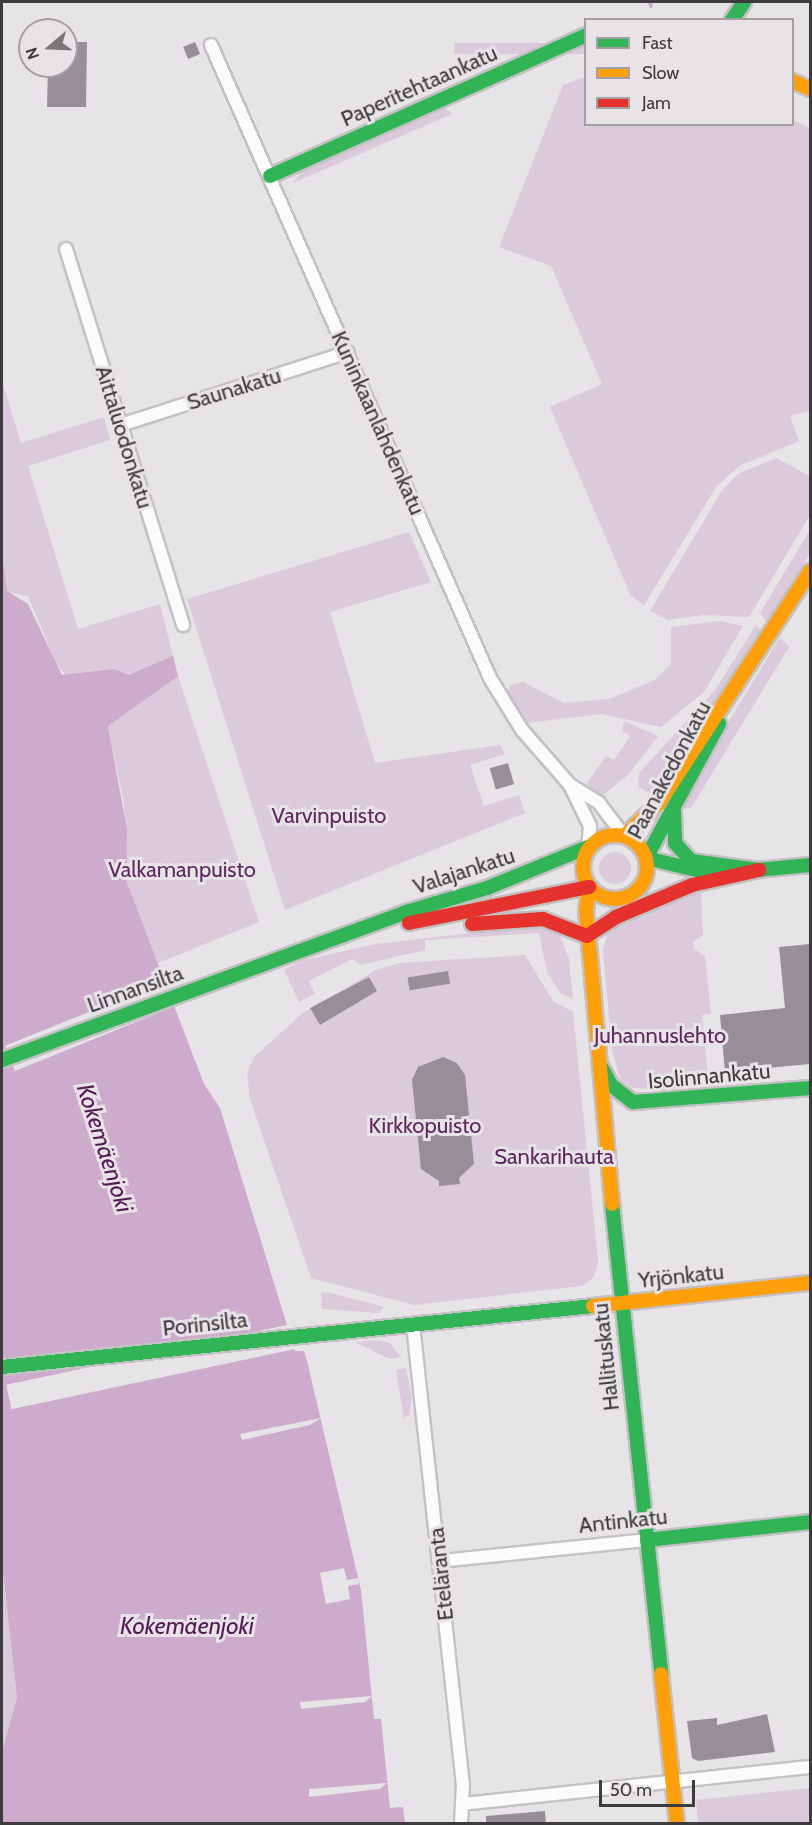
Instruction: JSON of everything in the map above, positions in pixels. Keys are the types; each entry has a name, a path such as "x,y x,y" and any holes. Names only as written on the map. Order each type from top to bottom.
{"main road":[{"path":"733,18 744,2"},
{"name":"Paperitehtaankatu","path":"270,176 584,35"},
{"path":"794,82 810,89"},
{"name":"Paanakedonkatu","path":"646,858 674,811 729,701 810,571"},
{"name":"Paanakedonkatu","path":"624,836 659,803 695,741 729,701"},
{"path":"674,811 675,843 691,861 759,870"},
{"path":"624,836 638,845 646,858 646,877 631,895 605,898 589,887 583,867 588,847 603,837 624,836"},
{"name":"Valajankatu","path":"283,958 513,879 588,847"},
{"path":"646,858 703,875 810,865"},
{"path":"353,934 534,919 559,922 587,936 616,917 692,885 759,870"},
{"name":"Valajankatu","path":"353,934 589,887"},
{"name":"Hallituskatu","path":"589,887 587,936 597,1059 677,1824"},
{"name":"Linnansilta","path":"2,1060 283,958"},
{"name":"Isolinnankatu","path":"597,1059 610,1085 633,1102 810,1088"},
{"name":"Yrjönkatu","path":"413,1325 810,1283"},
{"name":"Porinsilta","path":"2,1367 413,1325"},
{"name":"Antinkatu","path":"647,1540 810,1522"}],"street":[{"name":"Kuninkaanlahdenkatu","path":"211,45 490,678 522,730 570,785 590,826 588,847"},
{"name":"Aittaluodonkatu","path":"66,249 183,625"},
{"name":"Saunakatu","path":"121,425 348,352"},
{"name":"Kuninkaanlahdenkatu","path":"570,785 598,803 624,836"},
{"name":"Eteläranta","path":"413,1325 440,1561 462,1804 461,1824"},
{"name":"Antinkatu","path":"440,1561 647,1540"},
{"path":"462,1804 810,1767"}],"green space":[{"path":"454,43 584,43 584,54 454,54"},
{"path":"584,77 584,126 794,126 794,120 810,128 810,411 790,416 799,441 739,466 716,487 644,605 631,596 550,407 602,384 551,266 499,247 563,85"},
{"path":"443,106 452,114 293,183 305,168"},
{"name":"Valkamanpuisto","path":"2,381 21,443 104,417 110,440 28,466 78,629 160,604 178,676 259,922 158,963 126,880 124,803 108,726 57,665 28,596 7,592 2,552"},
{"path":"776,458 810,476 810,515 749,617 704,615 668,620 650,611 723,489 738,474"},
{"path":"810,530 810,553 767,622 760,613"},
{"name":"Varvinpuisto","path":"409,532 431,582 330,612 375,763 500,745 505,754 470,765 484,806 519,795 525,813 285,910 187,599"},
{"path":"720,621 743,626 704,692 661,727 601,714 527,723 507,693 510,685 523,682 564,703 609,699 655,680 671,664 671,627"},
{"path":"756,625 763,632 655,796 638,787 639,773 715,690"},
{"path":"780,637 789,647 691,808 681,809 700,769"},
{"path":"624,721 658,736 629,774 599,798 587,783 606,756 614,760 630,736 622,731"},
{"path":"615,852 626,857 631,868 626,879 615,884 604,879 599,868 604,857"},
{"name":"Juhannuslehto","path":"701,888 703,935 693,942 694,949 705,956 711,1014 702,1015 708,1076 705,1082 665,1086 665,1090 632,1088 620,1079 612,1050 603,951 607,935 611,929"},
{"path":"531,926 558,930 569,959 573,999 561,994 547,972 539,933 425,940 425,950 361,965 353,959 309,981 315,994 299,1002 284,970 300,961 376,944"},
{"name":"Kirkkopuisto","path":"525,955 553,1001 573,1012 598,1261 594,1277 582,1286 414,1305 311,1278 250,1099 247,1073 254,1057 303,1013 376,970 400,963"},
{"path":"328,1292 384,1307 379,1313 322,1309 321,1293"},
{"path":"376,1340 390,1343 401,1357 390,1359 355,1342"},
{"path":"406,1368 412,1398 409,1415 404,1418 396,1370"},
{"path":"2,1563 17,1698 2,1756"},
{"path":"810,1788 810,1823 698,1823 696,1800"}],"water":[{"name":"Kokemäenjoki","path":"2,552 7,591 28,604 62,675 114,669 129,675 173,656 178,676 108,726 127,830 126,880 204,1084 220,1108 295,1351 304,1351 307,1361 361,1590 374,1719 381,1719 390,1808 403,1807 405,1823 2,1823 2,1752 17,1698 2,1563"}],"pier":[{"path":"168,980 178,1005 15,1071 5,1046"},
{"path":"292,1324 297,1348 12,1409 6,1385"},
{"path":"321,1418 310,1425 242,1440 240,1434"},
{"path":"344,1568 347,1580 358,1578 359,1584 348,1586 350,1599 326,1604 320,1573"},
{"path":"372,1696 365,1702 301,1709 300,1702"},
{"path":"387,1783 380,1789 309,1797 309,1789"}],"building":[{"path":"78,42 87,42 86,107 47,107 48,78 78,78"},
{"path":"195,42 200,54 188,59 183,47"},
{"path":"508,763 514,784 496,789 490,768"},
{"path":"810,944 810,1064 725,1072 720,1015 785,1008 779,947"},
{"path":"448,971 450,984 410,990 408,977"},
{"path":"369,977 377,991 320,1025 310,1008"},
{"path":"443,1057 457,1063 465,1075 474,1164 459,1178 460,1184 439,1186 439,1181 421,1169 412,1080 418,1067"},
{"path":"767,1714 775,1752 698,1761 692,1758 687,1721 717,1718 717,1725"},
{"path":"545,1811 546,1824 486,1824 486,1816"}],"waterway":[{"path":"650,2 651,6"}],"traffic: fast":[{"path":"733,18 744,2"},
{"path":"270,176 584,36"},
{"path":"646,858 719,724"},
{"path":"674,811 675,843 691,861 759,870"},
{"path":"2,1060 406,912 487,888 588,847"},
{"path":"646,858 713,874"},
{"path":"747,871 810,865"},
{"path":"602,1068 611,1085 633,1102 810,1088"},
{"path":"612,1204 661,1674"},
{"path":"2,1367 593,1306"},
{"path":"647,1540 810,1522"}],"traffic: slow":[{"path":"794,82 810,89"},
{"path":"624,836 659,803 810,571"},
{"path":"615,835 627,837 638,844 645,855 647,867 645,879 638,890 627,897 615,899 603,897 592,890 585,879 583,867 585,855 592,844 603,837 615,835"},
{"path":"589,887 586,910 612,1204"},
{"path":"593,1306 810,1283"},
{"path":"661,1674 677,1824"}],"traffic: jam":[{"path":"587,936 616,917 692,885 759,870"},
{"path":"409,923 589,887"},
{"path":"472,924 543,919 587,936"}],"park label":[{"name":"Sankarihauta","path":"554,1157"}]}
